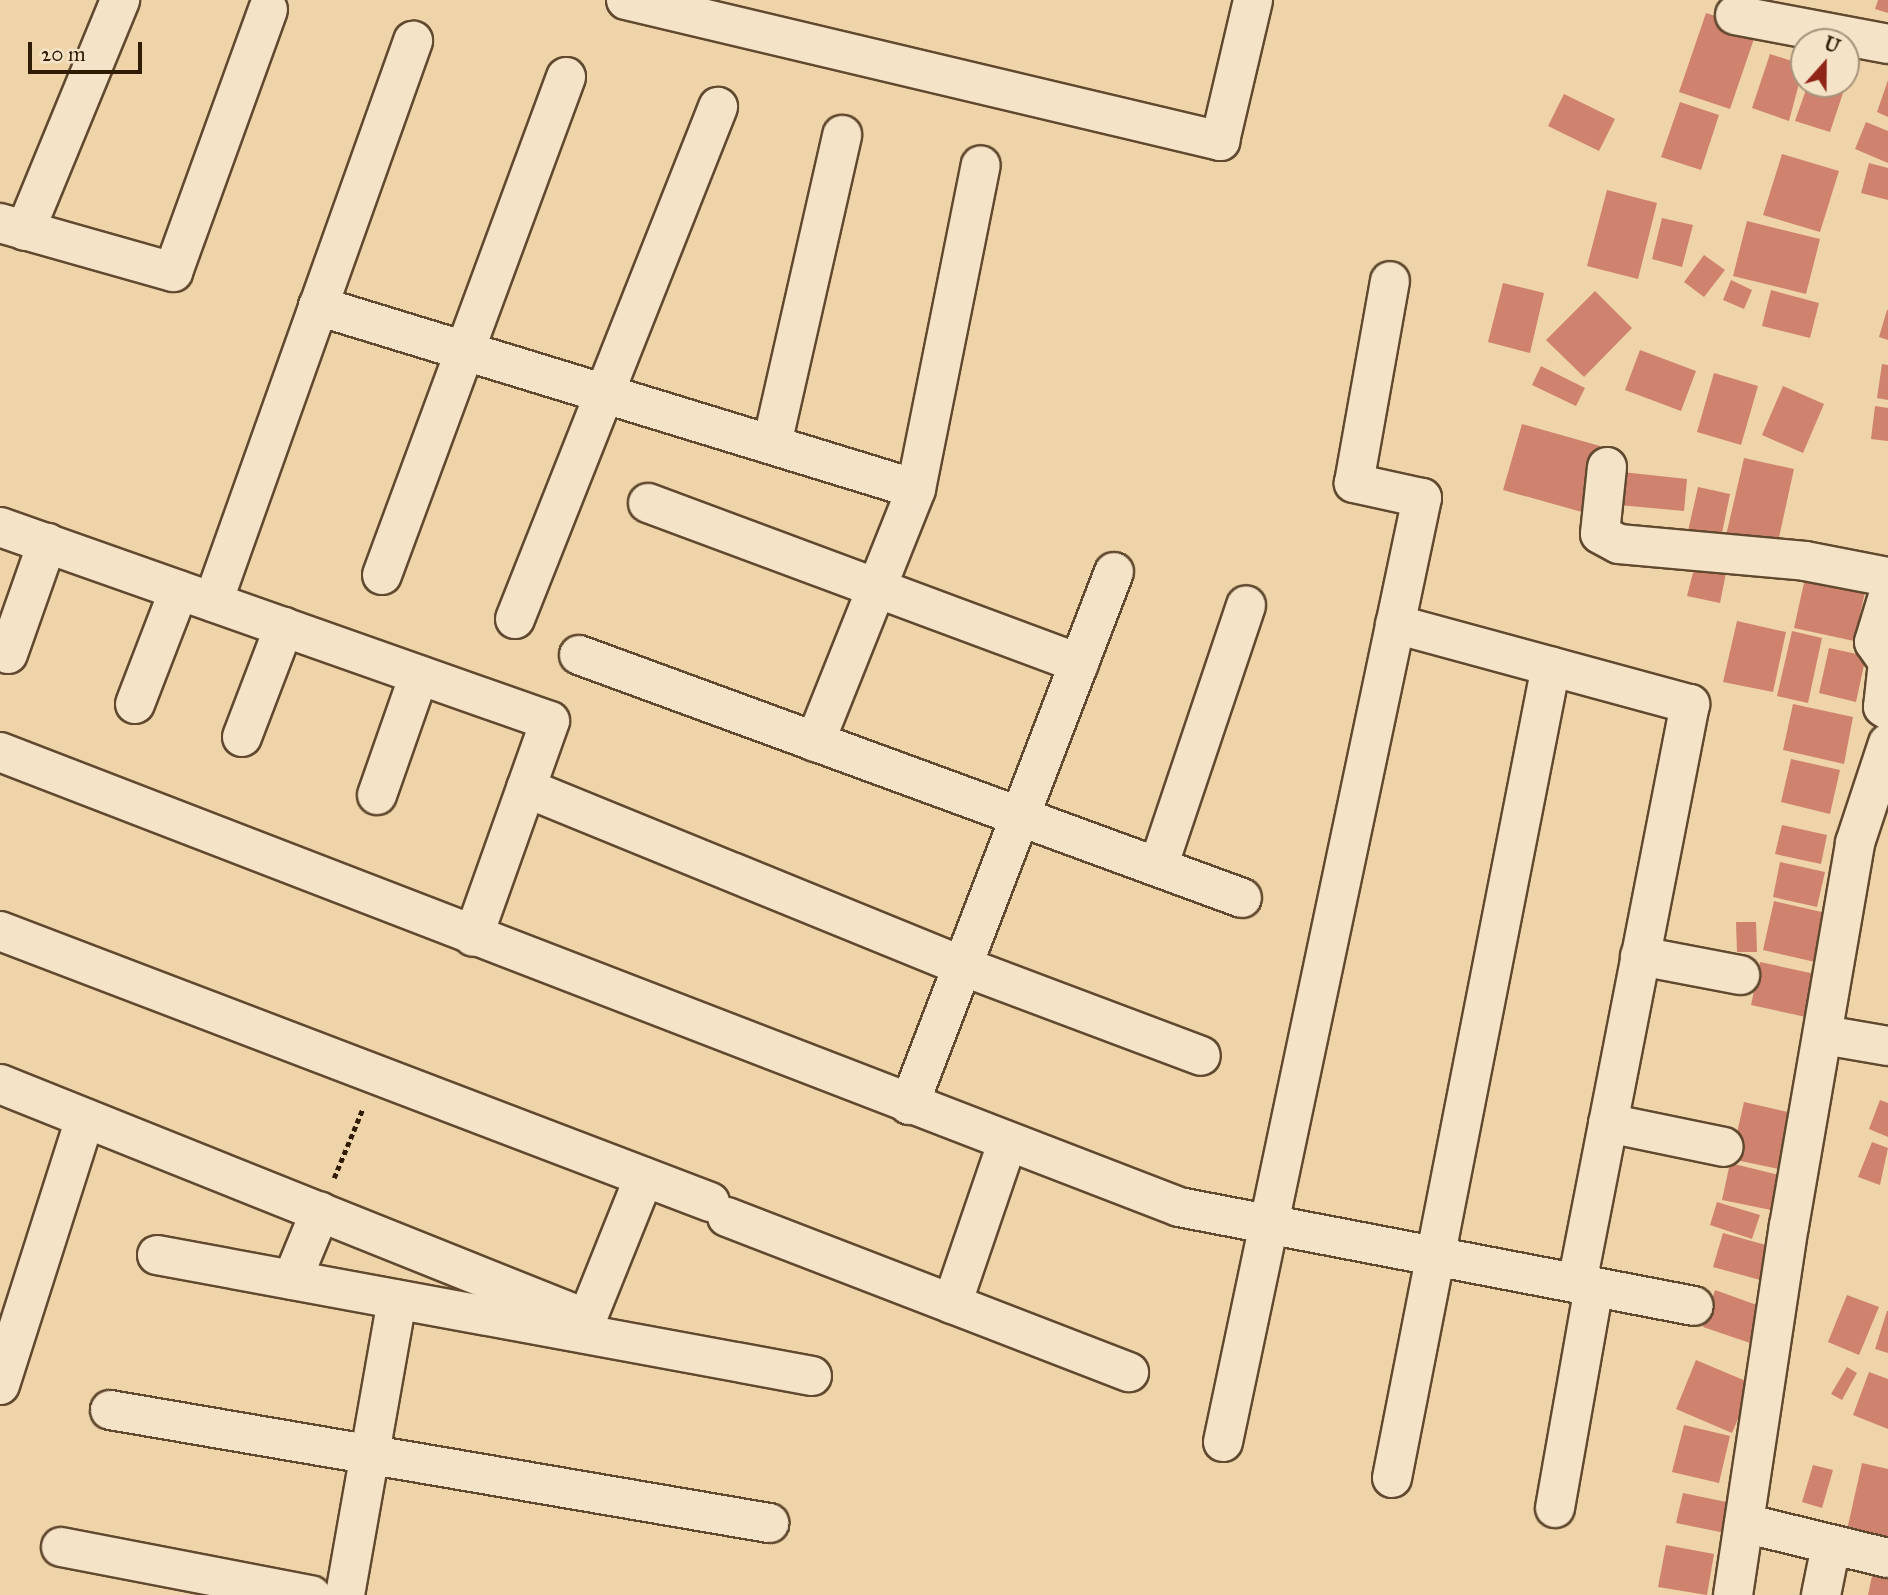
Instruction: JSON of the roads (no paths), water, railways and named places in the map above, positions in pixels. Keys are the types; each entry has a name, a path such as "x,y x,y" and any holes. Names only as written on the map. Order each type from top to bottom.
{"street":[{"path":"120,0 13,227 173,272 268,10"},
{"path":"626,0 1220,141 1253,0"},
{"path":"1735,15 1888,44"},
{"path":"135,704 196,596 318,306 413,41"},
{"path":"382,575 566,78"},
{"path":"515,619 718,107"},
{"path":"772,444 842,135"},
{"path":"815,742 916,489 981,165"},
{"path":"1223,1442 1422,498 1354,483 1390,281"},
{"path":"318,306 916,489"},
{"path":"1607,467 1600,534 1619,544 1805,562 1888,578"},
{"path":"648,503 1079,663"},
{"path":"0,527 550,721 472,937"},
{"path":"8,654 47,543"},
{"path":"909,1105 1114,572"},
{"path":"1888,596 1874,642 1888,662 1883,707 1888,710"},
{"path":"1158,867 1246,605"},
{"path":"1395,624 1690,704 1608,1122 1555,1508"},
{"path":"242,737 284,627"},
{"path":"579,655 1242,898"},
{"path":"1392,1478 1551,666"},
{"path":"377,795 419,675"},
{"path":"1733,1595 1757,1526 1834,1037 1855,843 1888,743"},
{"path":"0,752 472,937 1179,1207 1694,1306"},
{"path":"526,788 962,966 1201,1056"},
{"path":"0,931 644,1177 718,1210 1129,1372"},
{"path":"1640,956 1740,975"},
{"path":"1834,1037 1888,1046"},
{"path":"0,1084 587,1319 644,1177"},
{"path":"0,1385 85,1118"},
{"path":"1608,1122 1724,1147"},
{"path":"952,1304 1007,1143"},
{"path":"292,1280 320,1212"},
{"path":"157,1255 812,1376"},
{"path":"345,1595 397,1300"},
{"path":"110,1410 769,1522"},
{"path":"1757,1526 1888,1558"},
{"path":"1821,1595 1824,1543"},
{"path":"61,1548 311,1595"}]}
